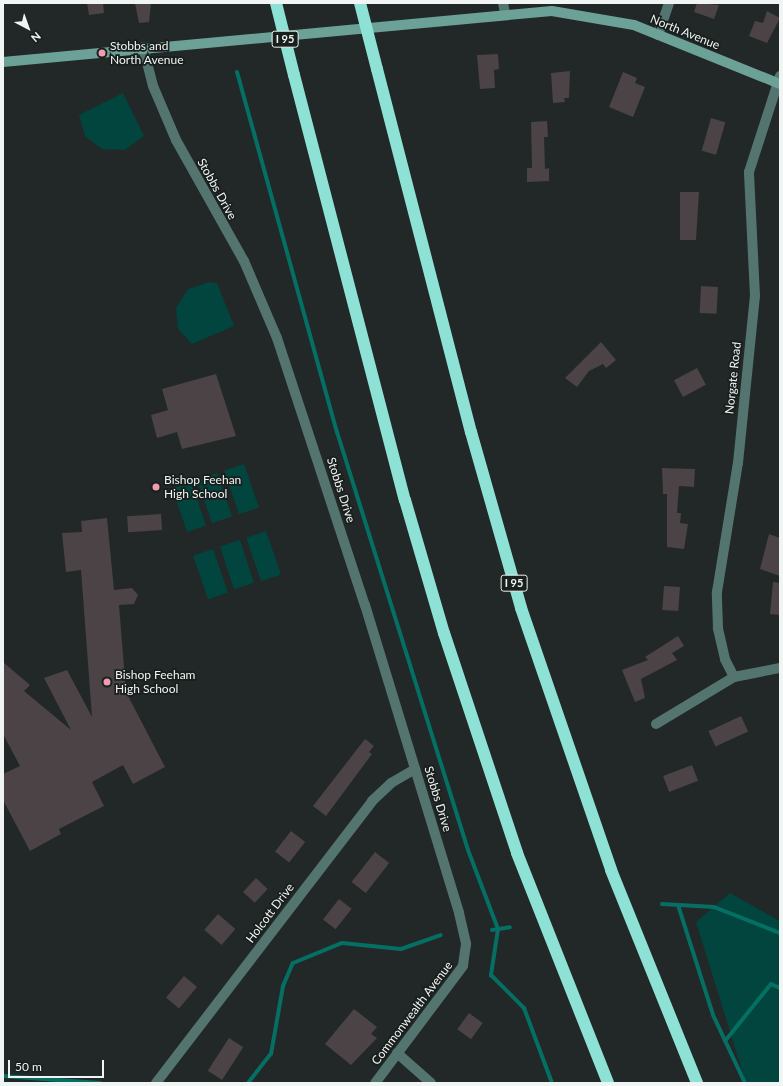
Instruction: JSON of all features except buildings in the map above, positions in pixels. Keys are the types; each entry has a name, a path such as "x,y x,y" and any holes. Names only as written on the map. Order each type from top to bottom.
{"highway":[{"name":"I 95","path":"276,3 405,500 444,633 517,853 608,1083"},
{"name":"I 95","path":"360,3 475,446 533,645 611,870 697,1083"}],"main road":[{"name":"North Avenue","path":"3,62 504,8 552,11 592,16 658,35 779,81"}],"street":[{"path":"658,35 668,3"},
{"name":"Stobbs Drive","path":"143,47 153,86 176,140 244,261 277,338 415,769 459,913 466,958"},
{"name":"Norgate Road","path":"734,677 725,659 718,628 717,592 738,463 755,296 749,172 779,81"},
{"path":"656,724 734,677 780,668"},
{"name":"Holcott Drive","path":"156,1083 372,801 391,783 415,769"},
{"name":"Commonwealth Avenue","path":"375,1083 447,991 466,958"},
{"path":"398,1053 432,1083"}],"green space":[{"path":"123,93 144,136 125,150 102,149 85,136 79,115"},
{"path":"209,282 217,283 234,326 192,344 178,329 176,308 188,289"},
{"path":"244,464 259,507 239,514 224,471"},
{"path":"217,473 232,516 212,523 197,480"},
{"path":"191,482 206,525 187,532 172,489"},
{"path":"266,531 281,574 261,581 246,538"},
{"path":"240,540 254,583 234,589 220,546"},
{"path":"213,549 228,592 208,599 193,556"},
{"path":"730,893 780,921 780,1083 746,1083 696,922"}],"waterway":[{"path":"237,72 337,432 468,850 498,929 491,975 524,1008 552,1083"},
{"path":"662,904 714,907 780,933"},
{"path":"678,905 713,1015 745,1083"},
{"path":"492,930 510,927"},
{"path":"248,1083 271,1054 283,986 293,963 342,943 401,949 441,935"},
{"path":"725,1041 771,984 780,988"},
{"path":"3,1076 100,1083"}],"place":[{"name":"Stobbs and North Avenue","path":"102,53"},
{"name":"Bishop Feehan High School","path":"156,487"},
{"name":"Bishop Feeham High School","path":"107,682"}]}
